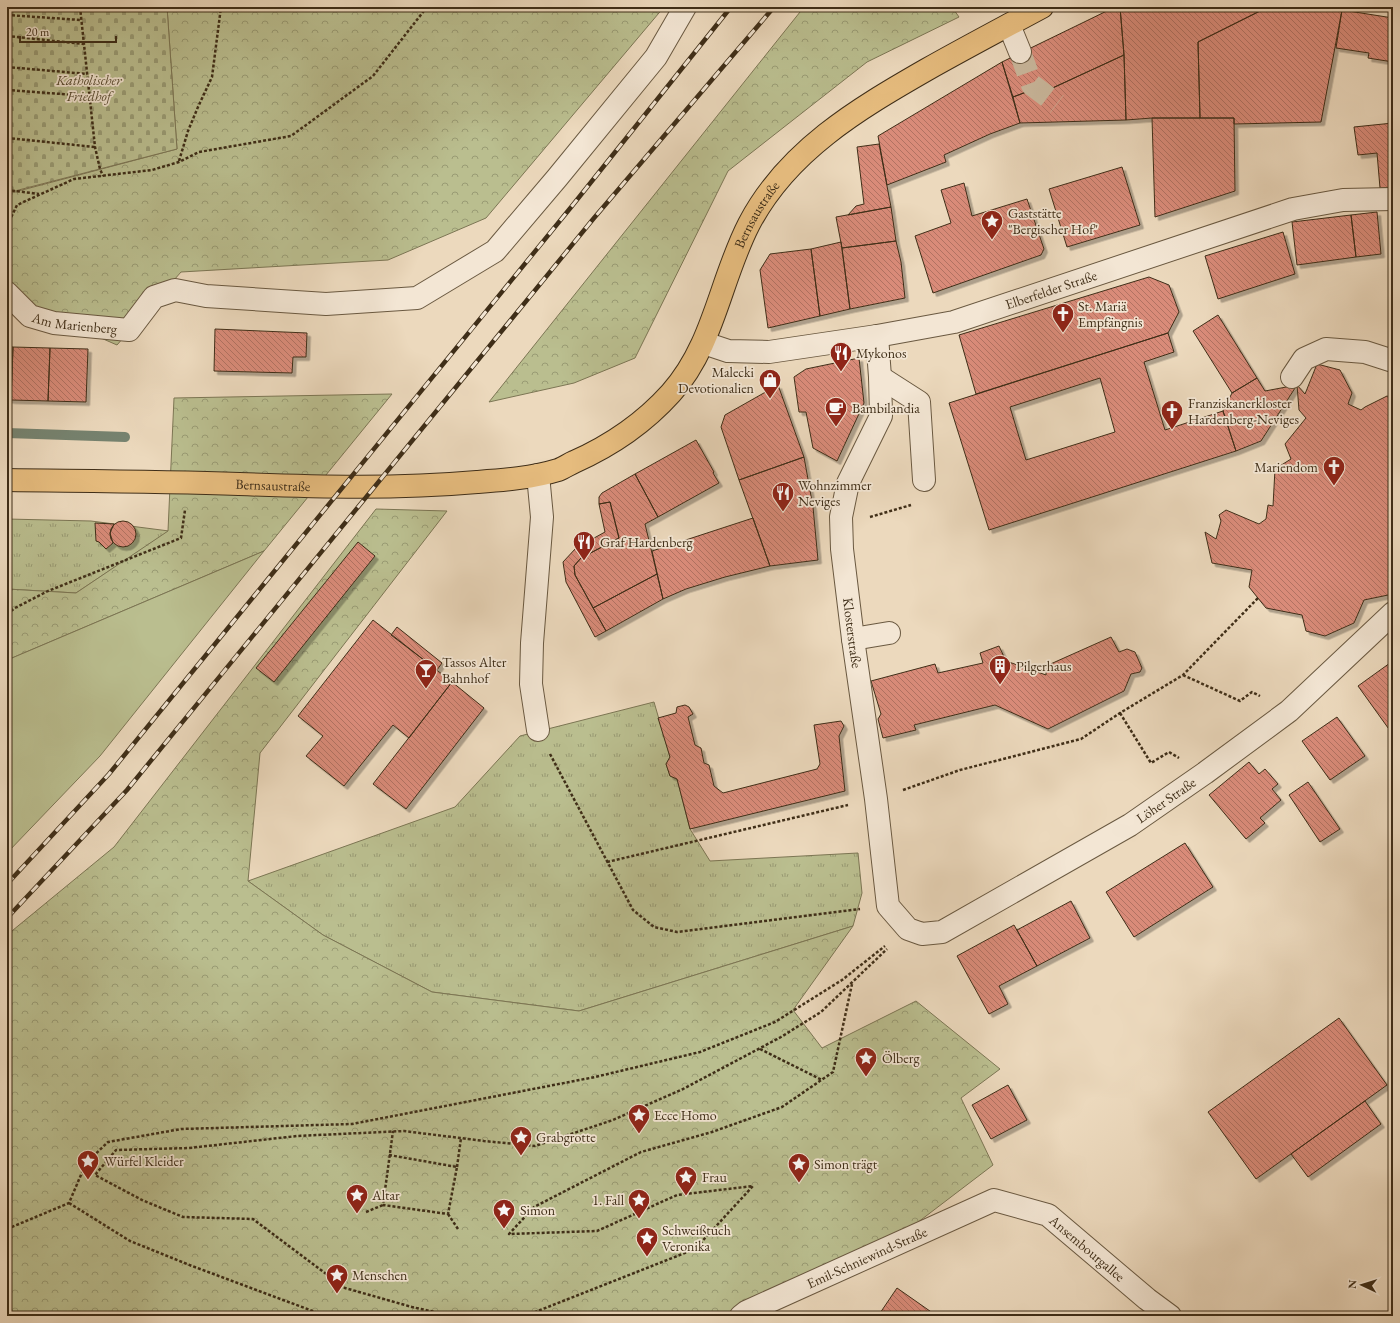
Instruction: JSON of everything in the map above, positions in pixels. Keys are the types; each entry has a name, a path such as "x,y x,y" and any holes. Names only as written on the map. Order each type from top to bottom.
{"main road":[{"name":"Bernsaustraße","path":"7,480 313,486 398,486 450,484 538,475 560,469 572,462 589,456 614,441 646,417 669,395 692,367 704,343 737,251 749,223 764,199 793,163 812,144 885,93 1042,7"}],"street":[{"name":"Am Marienberg","path":"7,293 30,316 54,324 129,330 154,297 175,290 206,296 326,304 417,298 495,251 656,57 685,7"},
{"path":"1008,25 1020,52"},
{"name":"Elberfelder Straße","path":"704,343 728,351 770,352 877,336 954,322 1293,209 1343,200 1393,199"},
{"name":"Klosterstraße","path":"877,336 881,416 848,483 841,517 842,549 853,639 876,798 888,906"},
{"path":"1292,377 1304,359 1326,349 1365,352 1393,361"},
{"path":"880,377 919,402 924,480"},
{"path":"538,475 542,517 530,684 538,730"},
{"name":"Löher Straße","path":"908,929 922,934 942,932 1130,825 1205,773 1289,711 1393,613"},
{"path":"853,639 889,633"},
{"path":"888,906 908,929"},
{"name":"Emil-Schniewind-Straße","path":"741,1316 746,1312 994,1200"},
{"name":"Ansembourgallee","path":"994,1200 1048,1215 1170,1316"}],"path":[{"path":"80,7 95,147 103,176"},
{"path":"179,162 188,131 212,77 221,7"},
{"path":"7,226 17,205 74,179 152,170 179,162 199,152 291,136 373,76 427,7"},
{"path":"7,15 81,20"},
{"path":"7,36 84,44"},
{"path":"7,66 87,74"},
{"path":"7,90 89,96"},
{"path":"7,138 95,147"},
{"path":"7,190 40,194"},
{"path":"7,614 15,608 48,591 182,538 185,514 186,483"},
{"path":"607,862 876,798 960,770 1081,739 1120,713 1183,675 1258,598"},
{"path":"1183,675 1240,701 1252,692"},
{"path":"1120,713 1151,763 1169,752"},
{"path":"538,730 633,910 654,927 677,932 888,906"},
{"path":"453,1316 412,1307 345,1288 253,1220 184,1217 142,1200 95,1175 116,1150 189,1148 297,1136 404,1130 535,1146 613,1120 684,1089 781,1037 821,1012 908,929"},
{"path":"7,1228 69,1203 86,1163 108,1142 181,1129 352,1124 594,1077 700,1052 775,1022 842,980 908,929"},
{"path":"525,1316 695,1249 752,1186 677,1195 597,1231 509,1234 534,1207 641,1152 712,1132 782,1107 833,1072 852,983"},
{"path":"759,1049 822,1080"},
{"path":"383,1205 393,1131"},
{"path":"458,1229 448,1214 461,1138"},
{"path":"389,1155 457,1167"},
{"path":"69,1203 130,1241 326,1316"},
{"path":"366,1212 383,1205 448,1214"}],"green space":[{"name":"Katholischer Friedhof","path":"7,7 167,7 177,149 7,193"},
{"path":"167,7 664,7 486,218 388,260 181,272 117,345 7,297 7,194 177,149"},
{"path":"804,7 952,7 959,17 867,62 728,171 635,358 574,383 489,402"},
{"path":"392,394 264,551 12,658 7,664 7,589 76,593 168,531 174,398"},
{"path":"376,509 447,511 260,753 248,881 323,935 432,992 579,1011 853,926 793,1010 822,1048 916,1001 1000,1069 961,1098 993,1165 867,1261 762,1316 7,1316 7,935 114,847"},
{"path":"7,519 91,521 169,531 76,593 7,589"},
{"path":"264,551 100,756 7,853 7,664 12,658"},
{"path":"654,702 670,757 666,764 670,776 677,779 690,829 710,861 858,853 862,893 853,926 579,1011 432,992 323,935 248,881 455,807 520,736"}],"building":[{"path":"1115,7 1120,7 1124,55 1033,97 1029,91 1013,97 1002,62"},
{"path":"1120,7 1268,7 1198,42 1200,118 1152,118 1126,120 1124,55"},
{"path":"1268,7 1327,7 1342,10 1321,122 1234,124 1234,118 1200,118 1198,42"},
{"path":"1342,10 1393,18 1393,62 1368,58 1369,53 1336,48"},
{"path":"1124,55 1126,120 1020,123 1013,97 1029,91 1033,97"},
{"path":"1002,62 1020,123 990,134 944,155 946,162 887,185 878,136"},
{"path":"1152,118 1234,118 1235,191 1155,217"},
{"path":"1393,123 1393,187 1380,188 1377,153 1358,155 1354,127"},
{"path":"879,144 891,207 848,215 856,206 864,204 857,147"},
{"path":"1122,167 1140,225 1067,247 1049,189"},
{"path":"964,183 972,216 1027,199 1044,249 1041,255 933,293 915,236 951,223 941,190"},
{"path":"891,207 896,241 842,248 836,217"},
{"path":"1377,212 1381,254 1356,257 1351,215"},
{"path":"1351,215 1356,257 1297,265 1292,222"},
{"path":"1283,232 1295,274 1218,299 1205,256"},
{"path":"896,241 901,262 905,298 850,309 842,248"},
{"path":"841,242 850,309 820,316 811,249"},
{"path":"811,249 820,316 768,328 760,270 770,254"},
{"name":"St. Mariä Empfängnis","path":"1149,277 1169,285 1179,312 1168,333 976,394 959,335"},
{"path":"1218,315 1257,378 1232,393 1193,331"},
{"path":"215,329 307,333 306,357 293,357 292,373 214,371"},
{"name":"Franziskanerkloster Hardenberg-Neviges","path":"1168,333 1174,352 1144,362 1165,430 1223,411 1236,451 989,530 949,403","holes":["1100,378 1115,432 1026,460 1010,407"]},
{"path":"7,346 13,347 11,400 7,399"},
{"path":"13,347 50,348 48,401 11,400"},
{"path":"50,348 88,349 86,402 48,401"},
{"path":"859,358 864,403 837,461 813,448 806,412 799,412 794,377 806,369"},
{"name":"Mariendom","path":"1317,364 1340,370 1352,393 1348,404 1361,410 1387,396 1393,398 1393,594 1364,600 1354,623 1325,636 1306,631 1302,615 1266,608 1249,587 1252,570 1212,563 1205,532 1216,539 1221,521 1219,515 1226,510 1259,524 1266,519 1268,505 1273,506 1275,469 1291,459 1285,444 1306,418 1299,410 1297,385 1305,394"},
{"path":"1257,378 1265,391 1297,385 1261,441 1236,451 1223,411 1232,393"},
{"path":"778,385 804,457 739,480 721,427 725,415"},
{"path":"696,440 719,483 658,517 635,474"},
{"name":"Wohnzimmer Neviges","path":"804,457 813,507 818,560 770,566 739,480"},
{"path":"635,474 658,517 645,524 657,574 593,608 575,575 574,566 581,558 619,538 610,502 599,504 599,497 602,493"},
{"path":"610,502 619,538 581,558 574,566 575,575 606,631 595,637 566,582 563,562 576,548 605,532 599,504"},
{"path":"753,518 770,566 725,577 686,589 663,599 652,551"},
{"path":"123,521 132,525 136,534 132,543 123,547 114,543 110,534 114,525"},
{"path":"95,523 114,524 110,533 113,543 106,549 96,541"},
{"path":"358,542 375,556 274,682 256,668"},
{"path":"657,574 663,599 606,631 593,608"},
{"path":"373,620 452,682 409,738 393,725 344,786 306,756 323,736 298,716"},
{"path":"397,627 442,663 437,670 391,635"},
{"name":"Pilgerhaus","path":"1111,637 1119,652 1127,649 1135,652 1142,668 1140,672 1131,674 1124,691 1048,729 995,705 914,725 916,730 883,738 878,719 881,714 871,681 935,664 938,673 983,663 980,653 999,646 1006,661 1046,675 1046,666"},
{"path":"1390,663 1393,667 1393,731 1391,732 1358,686"},
{"path":"452,682 484,708 406,809 373,784"},
{"path":"685,705 689,707 693,714 688,717 695,745 701,748 704,763 709,765 714,786 723,793 817,769 820,764 814,725 841,721 844,726 839,736 845,791 690,829 677,779 670,776 666,764 670,757 658,718 676,713 677,707"},
{"path":"1337,717 1365,756 1330,780 1302,741"},
{"path":"1249,762 1259,774 1265,769 1278,784 1272,789 1281,800 1260,818 1265,823 1246,839 1209,795"},
{"path":"1308,782 1340,829 1320,842 1289,795"},
{"path":"1185,843 1213,887 1134,937 1106,892"},
{"path":"1071,901 1090,938 1037,966 1017,930"},
{"path":"1014,925 1037,966 999,986 1008,1004 989,1014 957,956"},
{"path":"1339,1018 1387,1085 1256,1179 1208,1112"},
{"path":"1008,1085 1027,1120 991,1139 972,1105"},
{"path":"1365,1101 1381,1124 1308,1177 1291,1154"},
{"path":"897,1288 937,1316 878,1316"}],"waterway":[{"path":"7,433 125,437"}],"tunnel":[{"path":"1020,52 1032,85 1057,104"}],"railway":[{"path":"7,884 109,774 572,206 731,7"},
{"path":"7,918 127,790 594,218 774,7"}],"place":[{"name":"Gaststätte \"Bergischer Hof\"","path":"992,240"},
{"name":"St. Mariä Empfängnis","path":"1063,334"},
{"name":"Mykonos","path":"841,372"},
{"name":"Malecki Devotionalien","path":"770,400"},
{"name":"Bambilandia","path":"836,428"},
{"name":"Franziskanerkloster Hardenberg-Neviges","path":"1172,430"},
{"name":"Mariendom","path":"1334,486"},
{"name":"Wohnzimmer Neviges","path":"783,512"},
{"name":"Graf Hardenberg","path":"584,562"},
{"name":"Pilgerhaus","path":"1000,686"},
{"name":"Tassos Alter Bahnhof","path":"426,690"},
{"name":"Ölberg","path":"866,1078"},
{"name":"Ecce Homo","path":"639,1134"},
{"name":"Grabgrotte","path":"521,1156"},
{"name":"Würfel Kleider","path":"88,1180"},
{"name":"Simon trägt","path":"799,1184"},
{"name":"Frau","path":"686,1196"},
{"name":"Altar","path":"357,1214"},
{"name":"1. Fall","path":"639,1220"},
{"name":"Simon","path":"504,1230"},
{"name":"Schweißtuch Veronika","path":"647,1258"},
{"name":"Menschen","path":"337,1294"}]}
